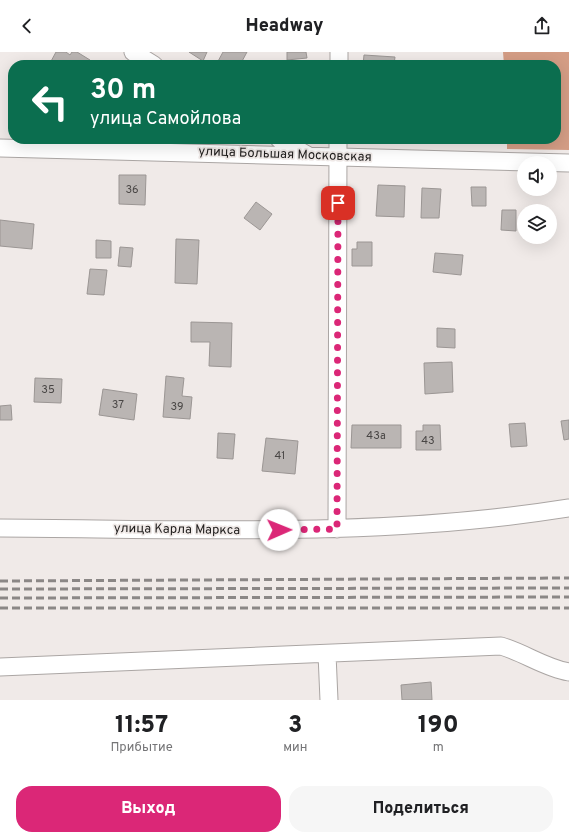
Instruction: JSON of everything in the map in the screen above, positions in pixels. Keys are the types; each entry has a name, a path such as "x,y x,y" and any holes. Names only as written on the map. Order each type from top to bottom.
{"street":[{"path":"133,52 146,60"},
{"path":"228,153 236,144"},
{"path":"288,144 309,156"},
{"path":"337,529 338,144"},
{"name":"улица Большая Московская","path":"0,148 569,163"},
{"name":"улица Карла Маркса","path":"0,528 206,531 337,529 516,516 569,508"},
{"path":"0,667 501,646 518,651 547,666 569,672"},
{"path":"327,654 329,700"}],"shaded area":[{"path":"503,52 569,52 569,150 507,149 507,144 561,144 561,60 504,60"}],"building":[{"path":"56,52 66,52 70,55 72,52 77,52 90,60 52,60"},
{"path":"189,52 207,52 203,60"},
{"path":"223,52 247,52 243,60 219,60"},
{"path":"287,52 306,52 307,58 287,60"},
{"path":"364,55 395,57 395,60 364,60"},
{"path":"119,175 146,175 145,205 119,204"},
{"path":"378,185 405,186 404,217 376,216"},
{"path":"471,187 486,187 486,206 472,206"},
{"path":"422,188 441,189 439,218 421,218"},
{"path":"256,202 272,214 260,230 244,218"},
{"path":"502,210 516,210 516,231 501,230"},
{"path":"0,220 34,224 32,249 0,246"},
{"path":"176,239 199,240 197,284 175,283"},
{"path":"96,240 111,241 111,258 96,258"},
{"path":"357,242 372,242 372,266 352,266 352,249 357,249"},
{"path":"120,247 133,248 131,267 118,266"},
{"path":"435,253 463,255 461,275 433,272"},
{"path":"90,269 107,270 104,295 87,294"},
{"path":"191,322 232,323 231,367 209,366 210,342 191,342"},
{"path":"437,328 455,329 455,348 437,347"},
{"path":"452,362 453,392 425,394 424,363"},
{"path":"166,376 184,378 182,396 192,397 190,419 163,417"},
{"path":"35,378 62,379 61,403 34,402"},
{"path":"103,389 137,394 134,420 99,415"},
{"path":"11,405 12,420 0,420 0,406"},
{"path":"569,420 569,439 564,440 561,421"},
{"path":"525,423 527,446 511,447 509,424"},
{"path":"352,425 401,425 401,448 351,448"},
{"path":"423,425 440,425 441,450 416,450 416,431 423,431"},
{"path":"218,433 235,434 233,459 217,458"},
{"path":"266,438 298,441 295,474 262,471"},
{"path":"431,682 432,700 402,700 401,685"}],"railway":[{"path":"0,581 569,578"},
{"path":"0,589 569,588"},
{"path":"0,598 569,597"},
{"path":"0,608 569,608"}],"route":[{"path":"279,530 337,529 338,203"}]}
